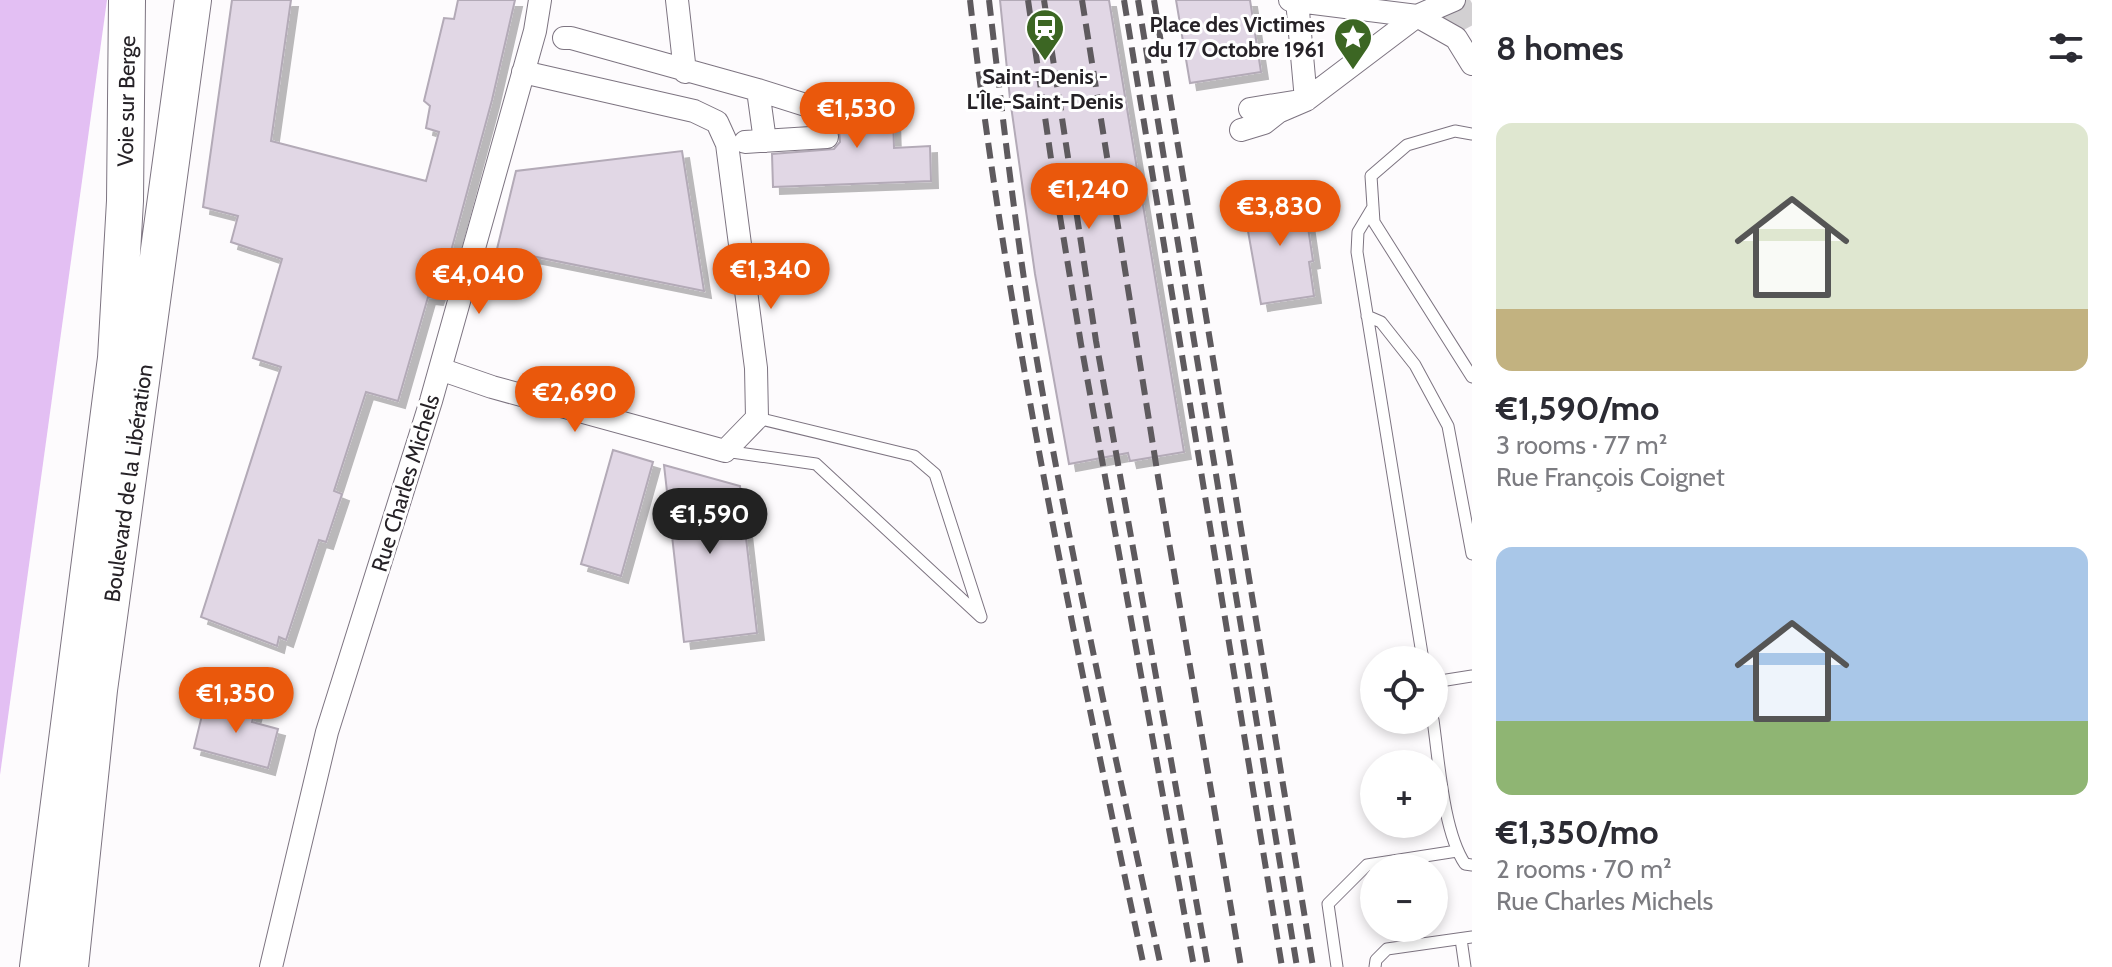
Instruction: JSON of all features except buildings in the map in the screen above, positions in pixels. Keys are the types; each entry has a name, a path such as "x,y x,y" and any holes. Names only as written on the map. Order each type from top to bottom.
{"main road":[{"name":"Voie sur Berge","path":"125,201 127,0"},
{"name":"Boulevard de la Libération","path":"70,967 99,690 193,0"},
{"path":"125,201 149,130 186,53"},
{"path":"125,78 149,130 164,204"},
{"name":"Boulevard de la Libération","path":"38,967 116,358 125,201"}],"street":[{"name":"Rue Charles Michels","path":"271,967 327,732 440,369 523,72 540,0"},
{"path":"677,0 685,72"},
{"path":"1290,0 1413,8 1454,0"},
{"path":"1297,0 1306,100"},
{"path":"1413,8 1456,38 1472,64"},
{"path":"1241,130 1264,123 1278,112 1306,100 1413,8"},
{"path":"564,38 758,90 850,119"},
{"path":"440,369 492,387 725,451 757,418 756,368 727,144 717,122 694,111 523,72"},
{"path":"758,90 755,141 827,137"},
{"path":"1250,109 1306,100"}],"lane":[{"path":"1472,134 1455,131 1407,145 1371,176 1374,222 1472,377"},
{"path":"1373,207 1358,232 1357,252 1421,646"},
{"path":"1367,316 1381,322 1415,365 1448,426 1472,554"},
{"path":"725,451 816,464 981,617 935,474 914,456 757,418"},
{"path":"1448,680 1472,676"},
{"path":"1435,734 1451,832 1465,864 1472,865"},
{"path":"1337,967 1328,904 1367,865 1457,851"},
{"path":"1375,967 1376,960 1387,949 1467,938 1465,967"}],"shaded area":[{"path":"0,0 107,0 0,775"}],"tunnel":[{"path":"1452,0 1472,37"}],"railway":[{"path":"970,0 985,122 1023,365 1144,967"},
{"path":"989,0 1010,178 1036,355 1095,662 1161,967"},
{"path":"1028,0 1081,344 1194,967"},
{"path":"1044,0 1096,341 1208,967"},
{"path":"1082,0 1241,967"},
{"path":"1124,0 1282,967"},
{"path":"1138,0 1297,967"},
{"path":"1154,0 1313,967"}],"place":[{"name":"Saint-Denis - L'Île-Saint-Denis","path":"1045,62"},
{"name":"Place des Victimes du 17 Octobre 1961","path":"1353,71"}]}
